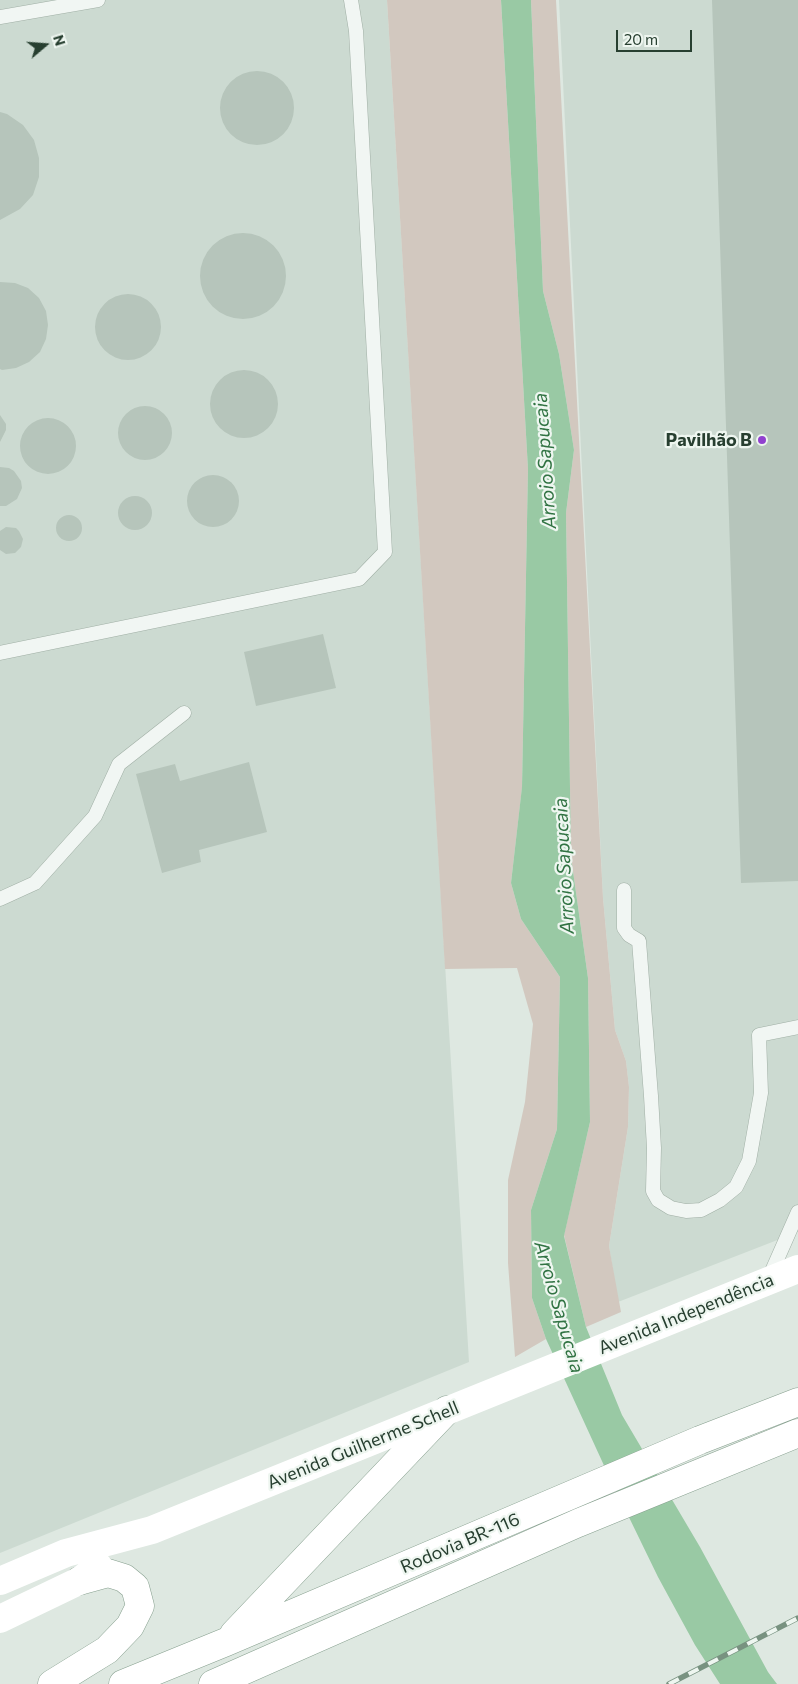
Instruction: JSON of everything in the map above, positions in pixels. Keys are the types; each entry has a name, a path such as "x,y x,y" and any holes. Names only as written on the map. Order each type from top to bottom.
{"main road":[{"name":"Avenida Independência","path":"573,1360 798,1268"},
{"name":"Avenida Guilherme Schell","path":"0,1582 66,1553 152,1530 573,1360"},
{"name":"Rodovia BR-116","path":"122,1684 226,1642 700,1440 798,1402"},
{"path":"226,1642 447,1410"},
{"name":"Rodovia BR-116","path":"213,1684 578,1523 798,1433"},
{"name":"Avenida Guilherme Schell","path":"0,1619 79,1580 152,1530"},
{"path":"52,1684 107,1650 130,1626 140,1606 135,1587 124,1578 108,1573 79,1580"}],"lane":[{"path":"0,18 98,0"},
{"path":"0,653 359,579 385,552 356,31 351,0"},
{"path":"0,899 34,883 95,816 119,764 184,713"},
{"path":"624,890 624,928 629,935 639,941 652,1096 653,1191 658,1200 671,1208 686,1211 701,1210 720,1200 736,1188 749,1161 761,1093 759,1035 798,1027"},
{"path":"768,1281 798,1212"}],"shaded area":[{"path":"0,0 387,0 469,1362 0,1553"},
{"path":"387,0 501,0 528,469 522,788 511,883 521,919 560,977 557,1129 531,1210 532,1298 546,1339 515,1357 508,1263 508,1180 525,1102 533,1024 517,968 445,969"},
{"path":"531,0 556,0 603,898 615,1030 626,1061 629,1087 628,1127 609,1246 621,1312 586,1327 564,1235 590,1122 588,978 571,857 566,513 574,450 559,354 543,291"},
{"path":"559,0 798,0 798,1232 618,1302 609,1246 628,1127 629,1087 626,1061 615,1030 603,898"}],"water":[{"name":"Arroio Sapucaia","path":"501,0 531,0 543,291 559,354 574,450 566,513 571,857 588,978 590,1122 564,1236 586,1327 622,1415 700,1547 768,1672 777,1684 720,1684 695,1645 658,1577 607,1472 546,1339 532,1298 531,1210 557,1129 560,977 521,919 511,883 522,787 528,469"}],"building":[{"name":"Pavilhão B","path":"712,0 798,0 798,881 741,883"},
{"path":"250,71 264,71 278,77 288,87 294,101 292,122 278,139 264,145 250,145 236,139 226,129 220,115 220,101 226,87 236,77"},
{"path":"0,112 7,114 23,125 34,140 39,158 39,177 33,195 20,209 0,220"},
{"path":"235,233 251,233 260,236 274,245 283,259 286,276 283,293 274,307 260,316 251,319 235,319 219,312 207,300 200,284 200,268 207,252 219,240"},
{"path":"0,282 15,283 28,288 39,298 46,311 48,325 46,339 40,352 29,362 16,368 2,370 0,369"},
{"path":"122,294 134,294 146,299 156,309 161,321 159,340 146,355 134,360 122,360 110,355 100,345 95,333 95,321 100,309 110,299"},
{"path":"244,370 257,373 268,380 275,391 278,404 275,417 268,428 257,435 244,438 231,435 220,428 213,417 210,404 213,391 220,380 231,373"},
{"path":"145,406 155,408 164,414 170,423 172,433 170,443 164,452 155,458 145,460 135,458 126,452 120,443 118,433 120,423 126,414 135,408"},
{"path":"0,415 6,424 6,430 0,442"},
{"path":"43,418 53,418 68,426 74,435 76,446 74,457 68,466 53,474 43,474 32,469 25,462 20,451 20,441 25,430 32,423"},
{"path":"0,467 9,468 14,471 21,481 22,488 17,499 6,506 0,506"},
{"path":"213,475 223,477 231,483 237,491 239,501 237,511 231,519 223,525 213,527 203,525 195,519 189,511 187,501 189,491 195,483 203,477"},
{"path":"135,496 142,497 147,501 151,506 151,520 147,525 142,529 135,530 128,529 123,525 119,520 118,513 119,506 123,501 128,497"},
{"path":"69,515 78,519 82,528 78,537 69,541 60,537 56,528 60,519"},
{"path":"6,527 16,528 23,539 21,547 15,553 6,554 0,550 0,531"},
{"path":"323,634 336,688 256,706 244,652"},
{"path":"249,762 267,832 199,850 201,862 162,873 136,774 175,764 180,781"}],"railway":[{"path":"669,1684 798,1618"}],"place":[{"name":"Pavilhão B","path":"762,440"}]}
